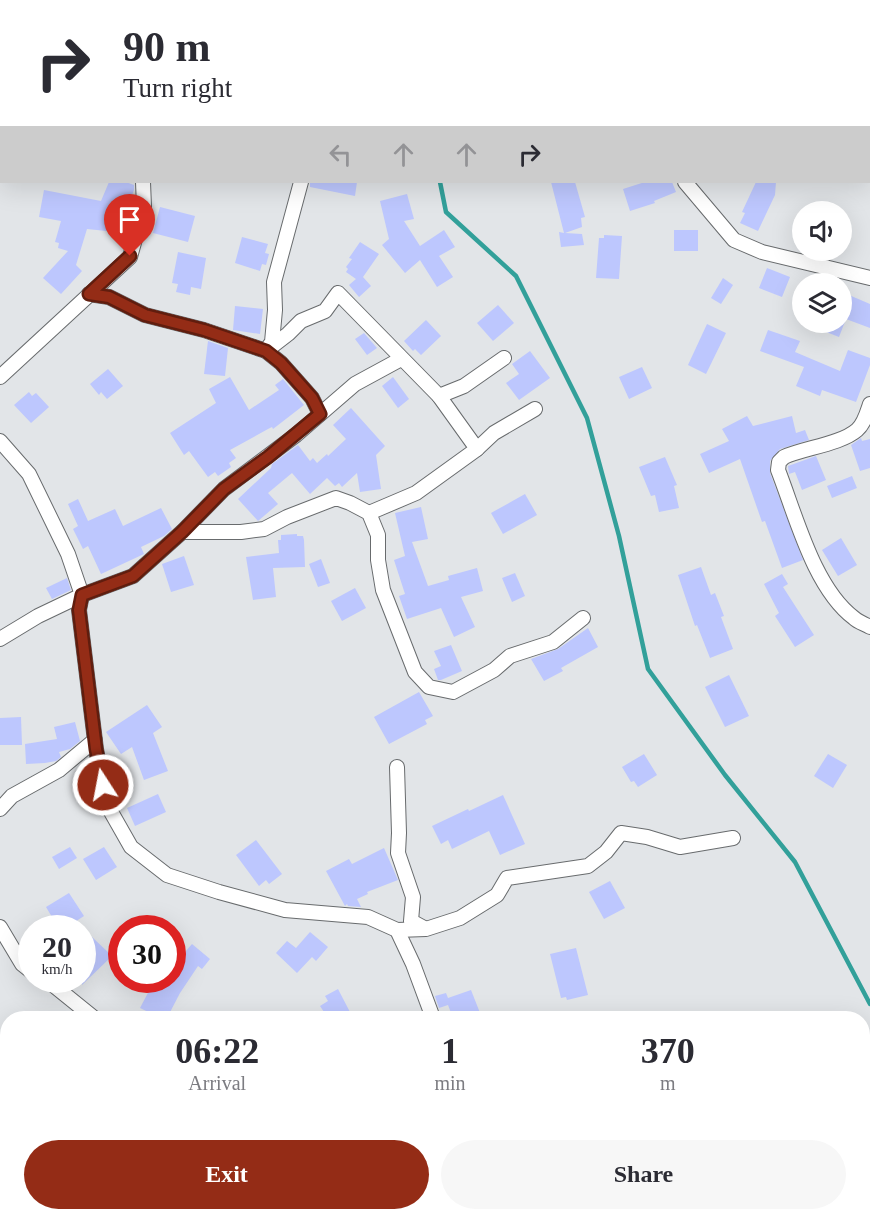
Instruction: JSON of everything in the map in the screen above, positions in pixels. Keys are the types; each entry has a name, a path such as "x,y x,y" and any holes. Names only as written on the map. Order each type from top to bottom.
{"street":[{"path":"0,377 130,256 144,207 143,183"},
{"path":"266,351 272,342 276,310 274,282 301,183"},
{"path":"686,183 734,240 762,252 870,278"},
{"path":"266,351 288,334 300,321 325,311 338,293 439,396 477,449"},
{"path":"89,294 109,297 145,315 204,330 266,351 281,363 312,398 320,414"},
{"path":"439,396 464,386 504,358"},
{"path":"0,639 38,616 82,595 133,576 182,532 224,489 268,457 355,384 401,359"},
{"path":"870,404 866,417 857,430 840,439 784,457 779,462 778,470 816,570 837,601 854,618 870,627"},
{"path":"369,513 416,493 477,449 494,433 536,409"},
{"path":"0,441 29,474 68,554 82,595 79,610 95,740 106,803 131,847 167,875 285,910 368,916 397,930 426,929 460,918 497,895 507,878 588,866 606,852 621,833 646,837 680,847 733,838"},
{"path":"182,532 241,531 264,528 336,498 369,513 378,535 378,560 383,590 415,672 429,687 453,692 494,670 510,656 553,642 583,618"},
{"path":"0,808 12,796 59,770 95,740"},
{"path":"397,767 398,853 413,897 411,921 426,929"},
{"path":"0,927 18,957"},
{"path":"397,930 430,1011"},
{"path":"63,993 85,1011"}],"building":[{"path":"109,183 134,185 129,203 126,233 87,229 76,265 82,271 61,294 43,278 68,251 58,248 59,243 55,242 61,221 39,217 44,190 101,201"},
{"path":"310,183 357,183 355,196 310,187"},
{"path":"551,183 575,183 585,217 581,218 582,227 565,233 582,234 584,245 561,247 559,232 564,233"},
{"path":"642,183 672,183 676,192 654,201 655,203 630,211 623,189"},
{"path":"756,183 776,183 775,195 758,231 740,223 745,213 742,212"},
{"path":"407,194 414,219 404,221 420,246 444,230 455,247 439,256 453,277 437,287 420,260 405,273 382,245 389,239 380,201"},
{"path":"160,207 195,216 188,242 153,233"},
{"path":"674,230 698,230 698,251 674,251"},
{"path":"604,235 622,236 619,279 596,278 599,238 604,238"},
{"path":"242,237 268,244 265,253 269,254 266,265 262,264 260,271 235,263"},
{"path":"360,242 379,254 363,277 371,286 359,297 349,285 356,279 346,272 348,269 346,267"},
{"path":"178,252 206,258 201,289 191,287 190,295 176,292 178,284 172,283"},
{"path":"767,268 790,277 782,297 759,288"},
{"path":"723,278 733,285 721,304 711,298"},
{"path":"852,296 870,304 870,328 852,321"},
{"path":"498,305 514,323 493,341 477,323"},
{"path":"235,306 263,309 260,334 233,330"},
{"path":"426,320 441,336 421,355 415,349 413,351 404,341"},
{"path":"707,324 726,333 706,374 688,365"},
{"path":"768,330 800,341 795,352 840,371 848,350 870,358 870,365 856,402 822,390 820,396 796,386 804,367 760,351"},
{"path":"364,333 377,348 367,355 355,339"},
{"path":"829,333 841,333 839,337"},
{"path":"208,341 228,348 225,376 204,374"},
{"path":"530,351 550,378 519,400 506,383 519,374 512,364"},
{"path":"642,367 652,388 629,399 619,377"},
{"path":"108,369 123,386 107,399 101,392 99,395 90,384"},
{"path":"230,377 249,410 279,390 275,385 283,379 304,405 273,429 272,427 230,450 236,458 229,463 231,467 218,476 215,472 208,477 189,451 184,455 170,433 216,403 209,389"},
{"path":"393,377 409,399 398,408 382,386"},
{"path":"29,392 32,396 36,393 49,407 31,423 14,405"},
{"path":"351,408 385,446 376,455 381,489 360,492 357,473 342,487 339,483 335,486 327,478 310,494 292,473 268,493 278,504 258,521 238,499 271,468 272,464 298,445 310,461 313,458 317,463 327,454 328,456 346,439 333,425"},
{"path":"747,416 753,426 792,416 796,433 805,430 809,440 780,449 770,461 770,473 803,560 782,568 765,521 762,522 740,459 709,473 700,454 729,441 722,429"},
{"path":"861,438 862,441 870,439 870,468 860,471 851,445"},
{"path":"816,456 826,480 802,490 795,472 789,474 788,466"},
{"path":"665,457 677,485 674,486 679,508 659,512 655,495 651,496 639,467"},
{"path":"852,476 857,488 832,498 827,486"},
{"path":"525,494 537,515 503,534 491,513"},
{"path":"78,499 88,521 115,509 123,526 161,508 172,529 164,536 141,547 144,554 101,574 88,546 83,549 73,529 78,526 68,504"},
{"path":"421,507 428,539 412,542 428,586 449,580 448,576 477,568 483,591 461,597 475,627 454,637 441,608 407,619 399,596 405,594 394,560 405,556 395,513"},
{"path":"297,534 297,536 303,536 304,540 305,567 273,568 276,597 253,600 246,557 279,553 278,540 281,540 281,535"},
{"path":"841,538 857,565 838,576 822,550"},
{"path":"184,556 194,585 171,592 162,564"},
{"path":"321,559 330,583 318,587 309,564"},
{"path":"701,567 711,595 715,593 724,616 721,617 733,649 710,658 697,625 695,626 678,575"},
{"path":"515,573 525,596 512,602 502,578"},
{"path":"782,574 788,584 783,587 814,635 795,647 775,616 779,613 764,584"},
{"path":"67,578 71,590 52,599 46,588"},
{"path":"355,588 366,608 342,621 331,601"},
{"path":"588,628 598,647 561,668 563,671 544,681 531,659 558,649"},
{"path":"451,645 462,671 438,680 434,669 441,666 434,651"},
{"path":"729,675 749,716 725,727 705,687"},
{"path":"419,692 433,716 425,720 427,724 389,744 374,717"},
{"path":"147,705 162,727 153,733 168,771 144,780 132,747 121,754 106,732"},
{"path":"21,717 22,745 0,745 0,718"},
{"path":"75,722 80,741 70,749 59,752 61,757 56,761 26,764 25,744 57,739 54,727"},
{"path":"644,754 657,775 638,787 634,781 631,782 622,767"},
{"path":"828,754 847,765 833,788 814,776"},
{"path":"158,794 166,812 135,826 127,808"},
{"path":"503,795 525,844 500,855 489,831 452,849 448,840 441,844 432,826"},
{"path":"256,840 282,874 269,884 266,880 259,886 236,855"},
{"path":"70,847 77,858 59,869 52,857"},
{"path":"104,847 117,867 96,880 83,859"},
{"path":"384,848 398,880 367,892 368,894 357,899 361,907 347,904 345,906 326,871 349,859 352,864"},
{"path":"610,881 625,908 604,919 589,892"},
{"path":"69,893 83,915 51,915 46,907"},
{"path":"310,932 328,947 316,961 312,957 297,973 276,953 287,941 296,948"},
{"path":"96,941 108,952 108,960 96,971"},
{"path":"192,944 210,959 202,969 198,966 186,984 186,951"},
{"path":"576,948 588,995 567,1000 566,997 561,998 550,954"},
{"path":"338,989 349,1011 323,1011 320,1006 328,1001 325,996"},
{"path":"471,990 479,1011 450,1011 448,1005 439,1008 435,996 446,993 448,998"},
{"path":"148,993 180,993 171,1011 146,1011 140,1008"}],"waterway":[{"path":"440,183 446,212 516,276 587,418 619,536 648,669 725,775 795,862 870,1004"}],"route":[{"path":"103,785 96,749 79,610 82,595 133,576 182,532 224,489 268,457 320,414 312,398 281,363 266,351 204,330 145,315 109,297 89,294 130,256"}]}
